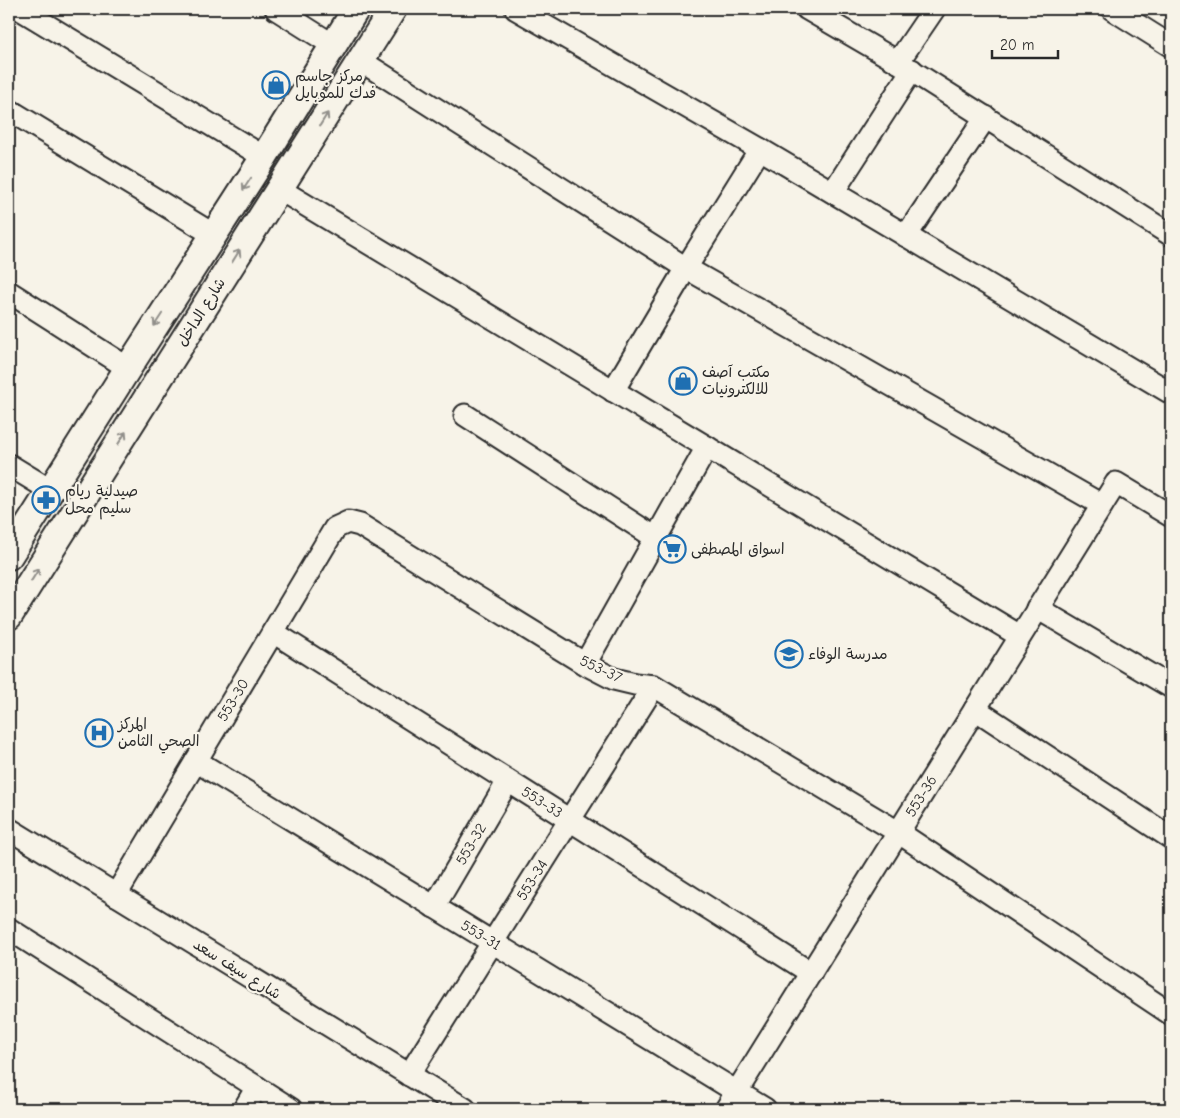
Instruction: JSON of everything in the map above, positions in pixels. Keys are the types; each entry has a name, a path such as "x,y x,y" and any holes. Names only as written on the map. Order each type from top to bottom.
{"main road":[{"name":"شارع الداخل","path":"9,556 264,157 356,9"},
{"name":"شارع الداخل","path":"9,616 393,9"}],"street":[{"path":"20,9 264,157"},
{"path":"276,9 333,45"},
{"path":"516,9 760,149 1171,393"},
{"path":"807,9 905,66 1171,235"},
{"path":"833,192 905,66 934,9"},
{"path":"1112,9 1171,46"},
{"path":"360,60 686,268 1102,504"},
{"path":"9,110 214,235"},
{"path":"906,236 986,117"},
{"path":"613,391 760,149"},
{"path":"279,189 1020,636"},
{"path":"9,292 128,368"},
{"path":"465,415 656,538"},
{"path":"585,664 707,448"},
{"path":"9,465 50,490"},
{"name":"553-36","path":"731,1101 1116,483 1171,516"},
{"name":"553-30","path":"116,895 335,528 348,522 360,525"},
{"name":"553-37","path":"360,525 585,664 614,679 654,686 898,832 1171,1014"},
{"path":"1037,608 1171,687"},
{"name":"553-33","path":"274,632 811,973"},
{"name":"553-34","path":"409,1075 654,686"},
{"path":"975,709 1171,838"},
{"name":"553-31","path":"196,761 493,942 731,1101 765,1109"},
{"name":"553-32","path":"434,907 508,781"},
{"name":"شارع سيف سعد","path":"9,829 465,1109"},
{"path":"9,929 291,1109"},
{"path":"244,1109 257,1088"}],"place":[{"name":"مركز جاسم فدك للموبايل","path":"276,85"},
{"name":"مكتب آصف للالكترونيات","path":"683,381"},
{"name":"صيدلية ريام سليم محل","path":"46,500"},
{"name":"اسواق المصطفى","path":"672,549"},
{"name":"مدرسة الوفاء","path":"789,654"},
{"name":"المركز الصحي الثامن","path":"99,733"}]}
